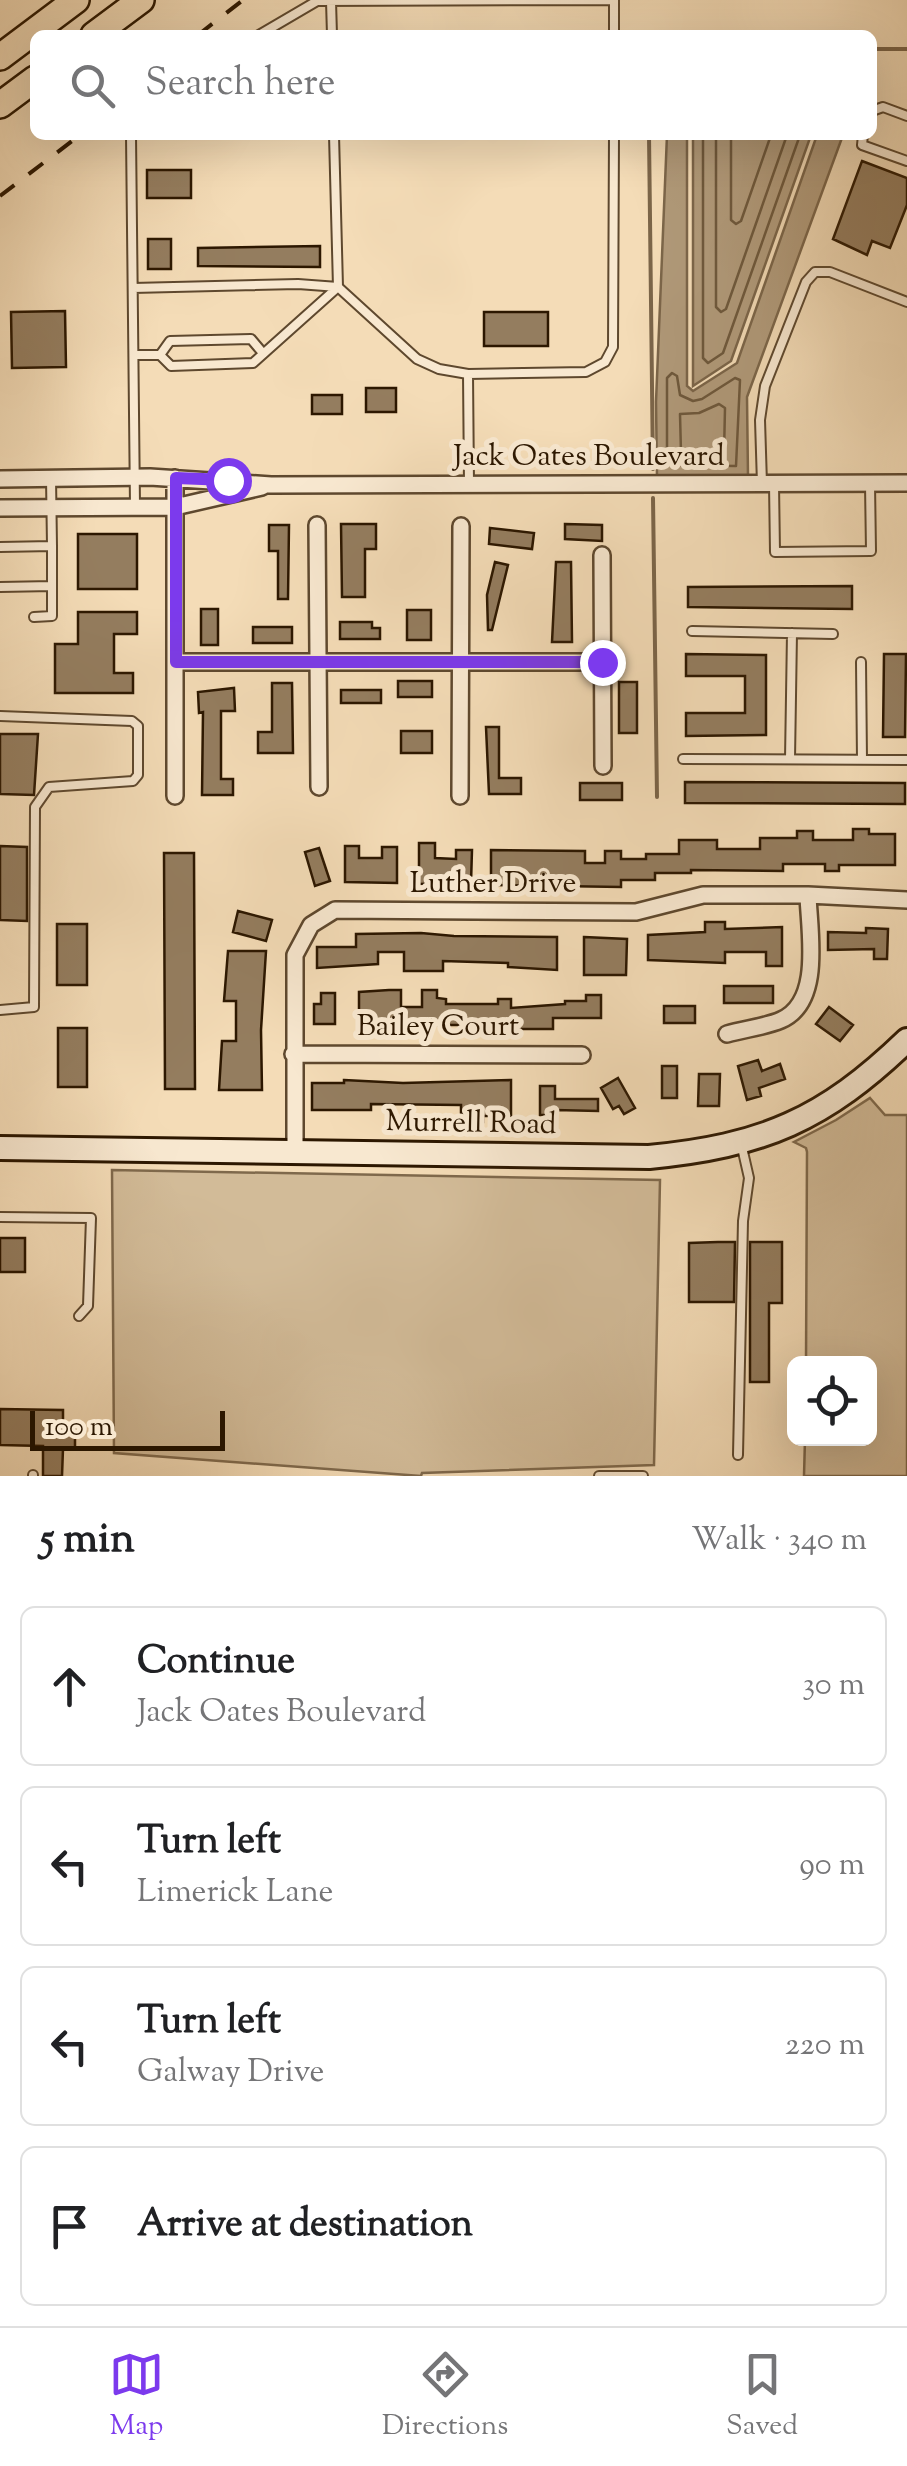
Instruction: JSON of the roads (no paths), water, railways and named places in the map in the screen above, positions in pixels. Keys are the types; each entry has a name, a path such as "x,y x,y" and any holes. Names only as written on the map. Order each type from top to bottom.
{"main road":[{"path":"35,30 76,0"},
{"path":"101,30 141,0"},
{"path":"0,56 30,34"},
{"path":"0,105 30,83"}],"street":[{"name":"Jack Oates Boulevard","path":"0,479 135,477 271,485 907,483"},
{"path":"176,478 176,796"},
{"name":"Jack Oates Boulevard","path":"0,508 176,507 271,485"},
{"path":"317,525 319,787"},
{"path":"460,796 461,526"},
{"path":"602,555 603,766"},
{"path":"176,662 602,662"},
{"name":"Luther Drive","path":"294,1151 295,955 311,925 335,910 636,912 703,895 907,900"},
{"path":"727,1034 784,1019 800,1004 809,980 808,895"},
{"name":"Murrell Road","path":"0,1148 649,1157 709,1152 768,1136 824,1108 875,1071 907,1040"},
{"name":"Bailey Court","path":"293,1054 582,1056"}],"lane":[{"path":"268,30 318,2 614,0 614,30"},
{"path":"331,1 332,30"},
{"path":"877,110 907,116"},
{"path":"131,140 135,508"},
{"path":"334,140 338,286"},
{"path":"133,288 338,286 417,359 438,369 468,374 586,372 605,362 614,347 614,140"},
{"path":"862,140 862,145 907,161"},
{"path":"870,483 871,551 775,552 760,420 765,386 806,282 815,272 830,272 907,302"},
{"path":"134,355 160,355 171,366 253,363 338,286"},
{"path":"160,355 170,341 251,339 262,352"},
{"path":"468,374 469,484"},
{"path":"34,617 52,616 51,478"},
{"path":"0,547 52,546"},
{"path":"0,587 52,586"},
{"path":"692,631 833,634"},
{"path":"790,759 792,633"},
{"path":"861,662 862,760"},
{"path":"0,716 132,721 138,726 138,775 132,782 50,787 35,807 34,1006 0,1010"},
{"path":"683,759 907,760"},
{"path":"738,1454 743,1221 749,1178 740,1143"},
{"path":"0,1216 91,1218 88,1306 78,1316"},
{"path":"599,1476 642,1476"}],"water":[{"path":"667,140 687,140 687,386 693,391 737,363 815,140 841,140 747,397 748,477 657,477 656,402"},
{"path":"693,140 809,140 731,361 693,386"}],"waterway":[{"path":"877,49 907,49"},
{"path":"649,140 653,469"},
{"path":"653,498 657,797"}],"railway":[{"path":"204,30 243,0"},
{"path":"0,196 73,140"}]}
